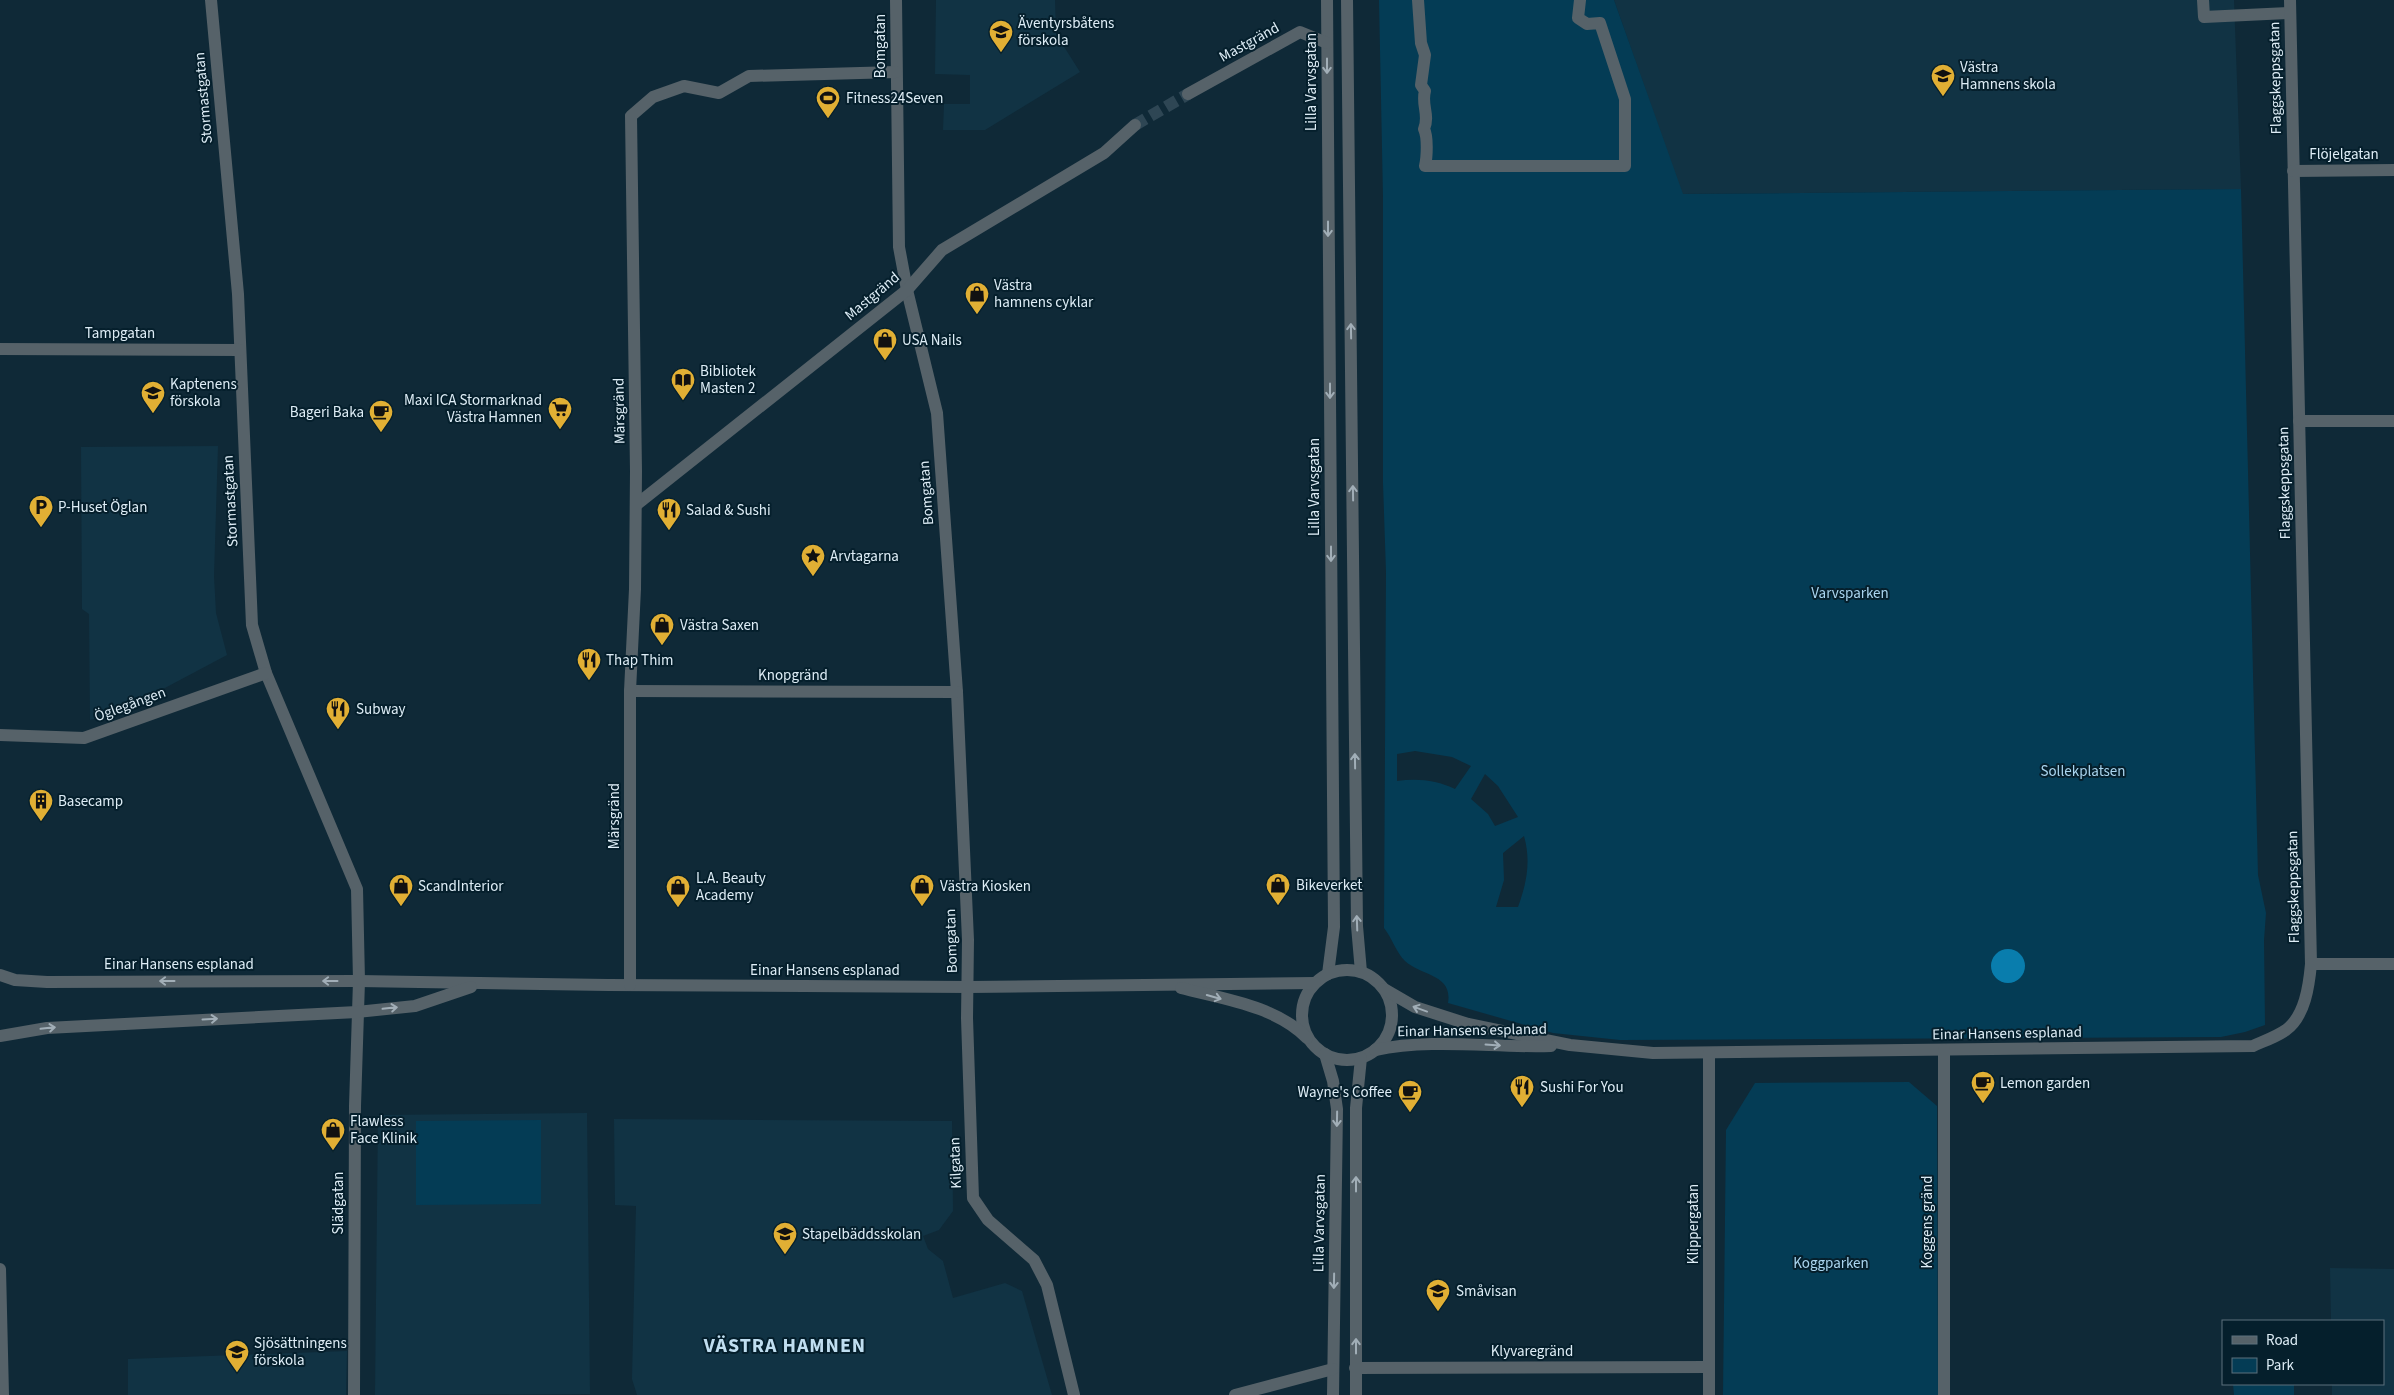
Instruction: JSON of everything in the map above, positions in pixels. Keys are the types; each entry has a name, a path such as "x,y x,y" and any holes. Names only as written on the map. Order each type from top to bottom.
{"street":[{"name":"Stormastgatan","path":"211,0 238,294 252,625 266,673 357,889 359,980"},
{"name":"Bomgatan","path":"896,0 899,247 907,290 937,413 957,692 968,987"},
{"name":"Lilla Varvsgatan","path":"1326,0 1334,927 1328,974"},
{"path":"1348,0 1357,926 1362,972"},
{"path":"1418,0 1421,43 1425,56 1421,85 1425,91 1422,102 1427,116 1424,130 1427,150 1425,166 1625,166 1625,99 1600,23 1587,24 1578,18 1580,0"},
{"path":"2203,0 2204,16 2290,13"},
{"name":"Flaggskeppsgatan","path":"2290,0 2311,964"},
{"name":"Mastgränd","path":"1188,94 1300,32 1327,43"},
{"name":"Märsgränd","path":"630,985 630,691 636,505 631,116 653,97 684,86 720,93 749,76 896,72"},
{"name":"Mastgränd","path":"636,505 907,290 942,250 1104,153 1135,125"},
{"name":"Flöjelgatan","path":"2293,171 2394,170"},
{"name":"Tampgatan","path":"0,349 240,350"},
{"path":"2298,421 2394,421"},
{"name":"Öglegången","path":"0,735 84,738 266,673"},
{"name":"Knopgränd","path":"630,691 957,692"},
{"path":"2311,964 2394,964"},
{"name":"Einar Hansens esplanad","path":"1384,989 1414,1007 1468,1024 1570,1045 1654,1054 2253,1046 2287,1029 2300,1012 2309,985 2311,964"},
{"path":"1344,970 1362,972 1376,980 1384,989 1391,1004 1392,1016 1385,1039 1375,1050 1361,1058 1345,1060 1325,1054 1312,1044 1303,1023 1303,1008 1310,989 1315,982 1328,974 1344,970"},
{"name":"Einar Hansens esplanad","path":"0,975 15,980 47,982 359,980 630,985 968,987 1315,982"},
{"path":"357,1012 359,980"},
{"name":"Einar Hansens esplanad","path":"0,1036 47,1028 357,1012 415,1006 483,983"},
{"name":"Einar Hansens esplanad","path":"1167,984 1256,1009 1283,1019 1298,1028 1312,1044"},
{"name":"Kilgatan","path":"968,987 967,1018 972,1198 988,1220 1034,1260 1047,1286 1074,1395"},
{"name":"Slädgatan","path":"354,1395 357,1012"},
{"name":"Einar Hansens esplanad","path":"1375,1050 1404,1044 1471,1044 1517,1047 1570,1045"},
{"name":"Koggens gränd","path":"1944,1050 1944,1395"},
{"name":"Klippergatan","path":"1709,1053 1709,1395"},
{"name":"Lilla Varvsgatan","path":"1325,1054 1333,1081 1337,1109 1333,1395"},
{"path":"1356,1395 1356,1108 1361,1058"},
{"path":"0,1269 3,1395"},
{"name":"Klyvaregränd","path":"1356,1368 1709,1367"},
{"path":"1235,1395 1333,1368"}],"shaded area":[{"name":"Äventyrsbåtens förskola","path":"936,0 1055,0 1056,34 1080,72 985,130 943,130 944,104 970,104 970,75 935,74"},
{"name":"Västra Hamnens skola","path":"1614,0 2234,0 2241,189 1682,194"},
{"path":"218,446 214,576 216,613 227,655 114,715 90,720 89,614 82,609 81,447"},
{"path":"587,1113 590,1394 375,1395 378,1115"},
{"name":"Stapelbäddsskolan","path":"614,1119 952,1121 953,1211 939,1230 923,1236 928,1249 943,1261 953,1298 1005,1283 1022,1291 1052,1395 637,1395 632,1379 636,1206 615,1205"},
{"path":"2330,1268 2394,1269 2394,1395 2332,1395 2332,1385 2384,1385 2384,1320 2331,1320"},
{"name":"Sjösättningens förskola","path":"347,1351 346,1395 128,1395 128,1359"}],"green space":[{"name":"Varvsparken","path":"1379,0 1614,0 1683,194 2241,189 2258,875 2266,913 2264,940 2265,1025 2221,1037 1620,1040 1553,1033 1448,1003 1446,986 1441,981 1405,961 1384,928 1386,572 1383,483 1383,197","holes":["1415,751 1452,757 1471,766 1455,789 1427,780 1397,781 1397,754","1485,774 1498,786 1518,817 1495,826 1488,814 1471,799","1524,836 1528,863 1524,889 1518,907 1496,907 1504,880 1503,853"]},
{"name":"Koggparken","path":"1909,1082 1937,1106 1938,1395 1723,1395 1726,1130 1755,1083"},
{"path":"541,1120 541,1204 416,1205 416,1121"},
{"path":"2233,1385 2294,1385 2294,1395 2234,1395"}],"water":[{"path":"2008,949 2020,954 2025,966 2020,978 2008,983 1996,978 1991,966 1996,954"}],"tunnel":[{"path":"1135,125 1188,94"}],"place":[{"name":"Äventyrsbåtens förskola","path":"1001,53"},
{"name":"Västra Hamnens skola","path":"1943,97"},
{"name":"Fitness24Seven","path":"828,119"},
{"name":"Västra hamnens cyklar","path":"977,315"},
{"name":"USA Nails","path":"885,361"},
{"name":"Bibliotek Masten 2","path":"683,401"},
{"name":"Kaptenens förskola","path":"153,414"},
{"name":"Maxi ICA Stormarknad Västra Hamnen","path":"560,430"},
{"name":"Bageri Baka","path":"381,433"},
{"name":"P-Huset Öglan","path":"41,528"},
{"name":"Salad & Sushi","path":"669,531"},
{"name":"Arvtagarna","path":"813,577"},
{"name":"Västra Saxen","path":"662,646"},
{"name":"Thap Thim","path":"589,681"},
{"name":"Subway","path":"338,730"},
{"name":"Basecamp","path":"41,822"},
{"name":"Bikeverket","path":"1278,906"},
{"name":"ScandInterior","path":"401,907"},
{"name":"Västra Kiosken","path":"922,907"},
{"name":"L.A. Beauty Academy","path":"678,908"},
{"name":"Lemon garden","path":"1983,1104"},
{"name":"Sushi For You","path":"1522,1108"},
{"name":"Wayne's Coffee","path":"1410,1113"},
{"name":"Flawless Face Klinik","path":"333,1151"},
{"name":"Stapelbäddsskolan","path":"785,1255"},
{"name":"Småvisan","path":"1438,1312"},
{"name":"Sjösättningens förskola","path":"237,1373"}],"district":[{"name":"VÄSTRA HAMNEN","path":"785,1345"}],"park label":[{"name":"Sollekplatsen","path":"2083,771"}]}
